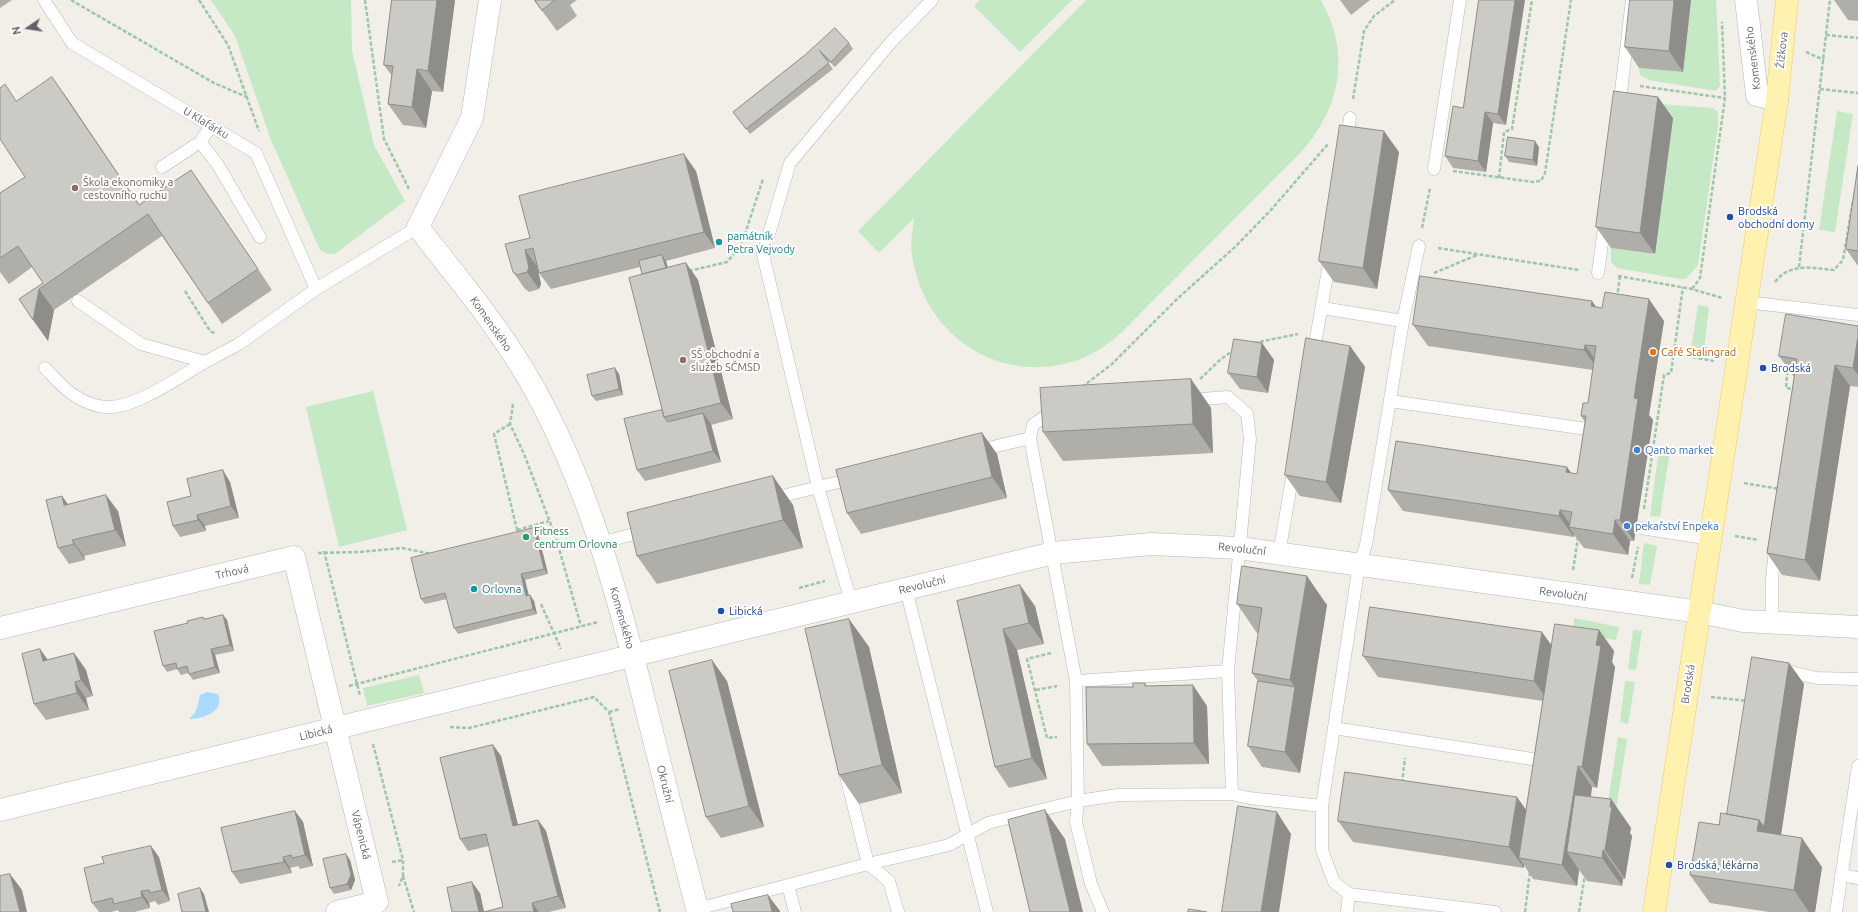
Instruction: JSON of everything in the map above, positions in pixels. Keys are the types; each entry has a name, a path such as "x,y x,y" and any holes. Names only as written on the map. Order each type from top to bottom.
{"main road":[{"name":"Žižkova","path":"1777,100 1787,0"},
{"name":"Brodská","path":"1654,912 1777,100"}],"street":[{"path":"418,227 472,118 490,0"},
{"name":"Komenského","path":"1746,0 1757,95 1777,100"},
{"name":"Komenského","path":"418,227 487,316 526,375 568,457 601,543 633,656"},
{"name":"Revoluční","path":"633,656 807,620 851,602 1053,553 1151,544 1239,548 1700,612 1743,621 1858,627"},
{"name":"Trhová","path":"0,628 294,557 335,728"},
{"name":"Libická","path":"0,810 633,656"},
{"name":"Okružní","path":"633,656 697,911"},
{"name":"Vápenická","path":"335,728 377,902 337,912"}],"lane":[{"name":"U Klafárku","path":"44,0 72,43 256,153 316,289"},
{"path":"851,602 818,487 762,254 790,163 891,42 932,0"},
{"path":"1434,169 1460,0"},
{"path":"1617,123 1632,0"},
{"path":"1346,150 1350,118"},
{"path":"162,167 200,142 211,126"},
{"path":"200,142 218,165 260,237"},
{"path":"1598,273 1606,210"},
{"path":"45,368 76,397 90,404 106,408 120,406 143,397 240,344 316,289 418,227"},
{"path":"1419,240 1403,321 1366,545 1359,565 1322,806 1322,850 1334,882 1349,894 1494,912"},
{"path":"1311,369 1332,245"},
{"path":"78,302 141,344 205,362"},
{"path":"1746,302 1858,315"},
{"path":"1322,308 1403,321"},
{"path":"1180,401 1228,397 1247,414 1250,439 1228,671 1232,794"},
{"path":"1390,401 1587,429"},
{"path":"1072,410 1052,411 1033,425 1030,438 1071,648 1076,682 1078,801 1076,822 1091,884 1103,912"},
{"path":"962,454 1030,438"},
{"path":"1279,554 1296,453"},
{"path":"758,502 864,476"},
{"path":"601,543 660,527"},
{"path":"1642,528 1710,539"},
{"path":"1772,622 1772,580 1776,540"},
{"path":"906,589 966,834 987,912"},
{"path":"1772,668 1817,678 1858,679"},
{"path":"1076,682 1228,671"},
{"path":"1334,728 1532,759"},
{"path":"843,764 868,864 889,881 898,912"},
{"path":"1836,912 1855,808 1858,766"},
{"path":"697,911 868,864 949,846 966,834 988,823 1078,801 1118,796 1232,794 1249,798 1322,806"},
{"path":"1246,813 1249,798"},
{"path":"1842,875 1858,878"},
{"path":"788,885 795,912"},
{"path":"1347,912 1349,894"}],"path":[{"path":"71,0 214,82 248,97"},
{"path":"199,0 228,45 260,132"},
{"path":"365,0 384,139 408,184 418,227"},
{"path":"1072,410 1079,390 1112,364 1177,299 1235,247 1270,211 1350,118 1364,31 1374,16 1395,0"},
{"path":"1499,178 1504,132 1512,129 1532,0"},
{"path":"1571,0 1545,173 1541,181 1533,182 1434,169 1419,240 1478,254 1598,273"},
{"path":"1799,266 1830,0"},
{"path":"1692,289 1700,278 1725,98 1722,15"},
{"path":"1826,35 1858,38"},
{"path":"1622,84 1725,98"},
{"path":"1820,89 1858,93"},
{"path":"684,272 727,262 741,246 764,174"},
{"path":"1616,304 1620,276 1683,287 1746,302 1769,290 1778,277 1799,266 1834,270 1843,260 1854,194"},
{"path":"1410,286 1427,276 1478,254"},
{"path":"1632,581 1642,528 1664,375 1671,373 1675,354 1683,287"},
{"path":"185,291 210,331 222,338"},
{"path":"1250,344 1318,331"},
{"path":"1180,401 1203,374 1239,348"},
{"path":"1232,358 1233,351"},
{"path":"1675,354 1716,361"},
{"path":"1788,362 1786,388 1797,390"},
{"path":"433,554 402,548 359,552 324,551 357,684 581,626 556,538 510,424 494,434 519,538"},
{"path":"1743,483 1783,489"},
{"path":"517,530 549,521"},
{"path":"1572,577 1579,535"},
{"path":"1734,536 1776,540"},
{"path":"541,604 554,633"},
{"path":"1071,648 1027,659 1047,738 1077,733"},
{"path":"1703,696 1750,702"},
{"path":"448,727 469,728 594,697 609,712 660,912"},
{"path":"1402,787 1408,740"},
{"path":"374,744 403,860"},
{"path":"1579,912 1586,866"},
{"path":"1525,912 1530,867"},
{"path":"403,876 414,912"}],"green space":[{"path":"211,0 351,0 352,50 374,145 405,201 335,254 328,254 320,250 271,140 235,36"},
{"path":"980,0 1072,0 1020,52 974,6"},
{"path":"1086,0 1321,0 1330,20 1336,40 1338,59 1337,79 1333,98 1326,116 1302,151 1123,331 1100,349 1075,361 1046,367 1018,366 992,359 968,346 947,329 931,308 919,282 911,250 914,218 879,253 858,231"},
{"path":"1691,0 1716,0 1720,86 1716,91 1649,80 1640,75 1639,68 1683,72"},
{"path":"1632,102 1713,108 1718,112 1718,126 1698,265 1686,279 1617,268 1611,262 1611,248 1655,254"},
{"path":"1837,111 1853,114 1835,232 1819,230"},
{"path":"1698,305 1709,307 1704,350 1691,348"},
{"path":"373,391 407,530 339,547 306,407"},
{"path":"1659,449 1670,450 1660,517 1650,516"},
{"path":"1644,543 1657,546 1650,585 1639,584"},
{"path":"1574,618 1619,627 1616,640 1573,634"},
{"path":"1633,630 1642,631 1636,670 1628,669"},
{"path":"419,675 424,693 367,706 363,688"},
{"path":"1625,681 1635,682 1628,724 1620,722"},
{"path":"1618,737 1627,739 1616,809 1607,808"}],"water":[{"path":"207,692 218,694 219,705 207,716 189,719 192,717 198,705 200,695"}],"building":[{"path":"392,0 437,0 428,71 417,69 412,107 388,104 393,66 384,65"},
{"path":"535,0 555,0 542,10"},
{"path":"1479,0 1515,0 1498,114 1485,112 1478,161 1445,156 1453,106 1463,108"},
{"path":"1630,0 1674,0 1669,51 1625,47"},
{"path":"835,28 849,43 831,62 819,50 829,63 746,129 733,112 805,55"},
{"path":"52,77 139,205 191,170 258,269 208,303 148,214 39,289 33,320 19,299 43,283 18,246 0,258 0,193 25,177 0,139 0,88 5,84 16,101"},
{"path":"1614,91 1658,97 1640,233 1596,227"},
{"path":"1340,125 1384,131 1363,268 1319,261"},
{"path":"1508,137 1535,141 1533,160 1505,156"},
{"path":"684,154 704,232 539,273 533,248 525,250 529,268 527,272 517,275 513,272 505,244 530,238 519,196"},
{"path":"1858,166 1858,251 1846,249"},
{"path":"662,255 666,268 642,274 639,261"},
{"path":"686,263 721,403 664,417 629,278"},
{"path":"1420,276 1592,301 1591,306 1602,308 1605,292 1649,299 1634,398 1638,399 1620,520 1615,520 1613,534 1569,527 1572,512 1560,510 1559,516 1388,490 1396,441 1567,467 1566,472 1577,474 1586,416 1581,416 1583,403 1588,403 1596,346 1585,345 1584,350 1413,325"},
{"path":"1786,314 1858,326 1853,368 1835,365 1805,560 1767,553 1797,359 1779,356"},
{"path":"1306,338 1350,346 1326,482 1285,475"},
{"path":"1234,339 1262,343 1257,377 1228,373"},
{"path":"615,368 619,389 592,396 587,375"},
{"path":"1191,379 1193,424 1043,432 1040,388"},
{"path":"662,410 664,417 668,422 703,413 713,451 637,470 624,419"},
{"path":"982,433 992,477 847,513 836,470"},
{"path":"223,470 231,506 197,515 198,520 173,526 167,502 191,496 187,479"},
{"path":"773,476 783,520 637,556 627,513"},
{"path":"106,495 115,530 72,540 74,544 58,548 46,500 62,496 64,505"},
{"name":"Orlovna","path":"534,528 544,569 521,574 526,596 530,595 533,609 454,628 445,593 421,599 411,558"},
{"path":"1242,566 1307,576 1290,680 1252,673 1262,608 1237,604"},
{"path":"1020,585 1029,623 1003,629 1032,758 995,767 957,601"},
{"path":"1370,607 1542,632 1534,681 1363,656"},
{"path":"223,615 230,645 211,649 215,667 189,674 187,666 177,669 176,663 163,666 154,631 188,623 187,621 203,617 204,619"},
{"path":"849,619 882,765 839,775 805,629"},
{"path":"1555,624 1599,630 1596,645 1601,646 1582,767 1578,766 1562,865 1519,858"},
{"path":"40,649 43,661 74,653 81,680 75,682 77,693 34,704 22,654"},
{"path":"1752,657 1789,663 1764,827 1759,820 1727,814"},
{"path":"712,660 749,806 706,817 669,671"},
{"path":"1258,681 1295,687 1285,752 1248,746"},
{"path":"1133,683 1145,683 1145,686 1193,685 1194,743 1087,744 1086,687 1133,687"},
{"path":"493,745 513,826 538,820 558,896 532,903 534,912 484,912 503,907 486,834 460,839 440,758"},
{"path":"1345,772 1517,797 1509,847 1338,821"},
{"path":"1575,795 1611,799 1610,807 1612,807 1605,850 1603,850 1602,858 1567,852"},
{"path":"1238,806 1277,812 1261,912 1222,912"},
{"path":"1045,810 1070,912 1030,912 1008,820"},
{"path":"295,811 305,855 292,858 291,855 283,857 284,862 232,872 221,828"},
{"path":"1721,813 1759,820 1757,831 1802,838 1794,890 1690,875 1699,822 1719,825"},
{"path":"151,846 162,890 150,893 149,890 141,891 142,897 114,904 112,898 92,903 84,868 104,863 102,857"},
{"path":"346,854 351,875 347,884 330,888 323,859"},
{"path":"10,874 20,912 0,912 0,876"},
{"path":"472,882 479,912 452,912 447,888"},
{"path":"200,888 206,912 182,912 178,894"},
{"path":"768,895 772,912 733,912 731,904"},
{"path":"1189,909 1207,912 1188,912"}],"place":[{"name":"Škola ekonomiky a cestovního ruchu","path":"75,188"},
{"name":"Brodská obchodní domy","path":"1730,217"},
{"name":"památník Petra Vejvody","path":"719,242"},
{"name":"Café Stalingrad","path":"1653,352"},
{"name":"SŠ obchodní a služeb SČMSD","path":"683,360"},
{"name":"Brodská","path":"1763,368"},
{"name":"Qanto market","path":"1637,450"},
{"name":"pekařství Enpeka","path":"1627,526"},
{"name":"Fitness centrum Orlovna","path":"526,537"},
{"name":"Orlovna","path":"474,589"},
{"name":"Libická","path":"721,611"},
{"name":"Brodská, lékárna","path":"1669,865"}]}
